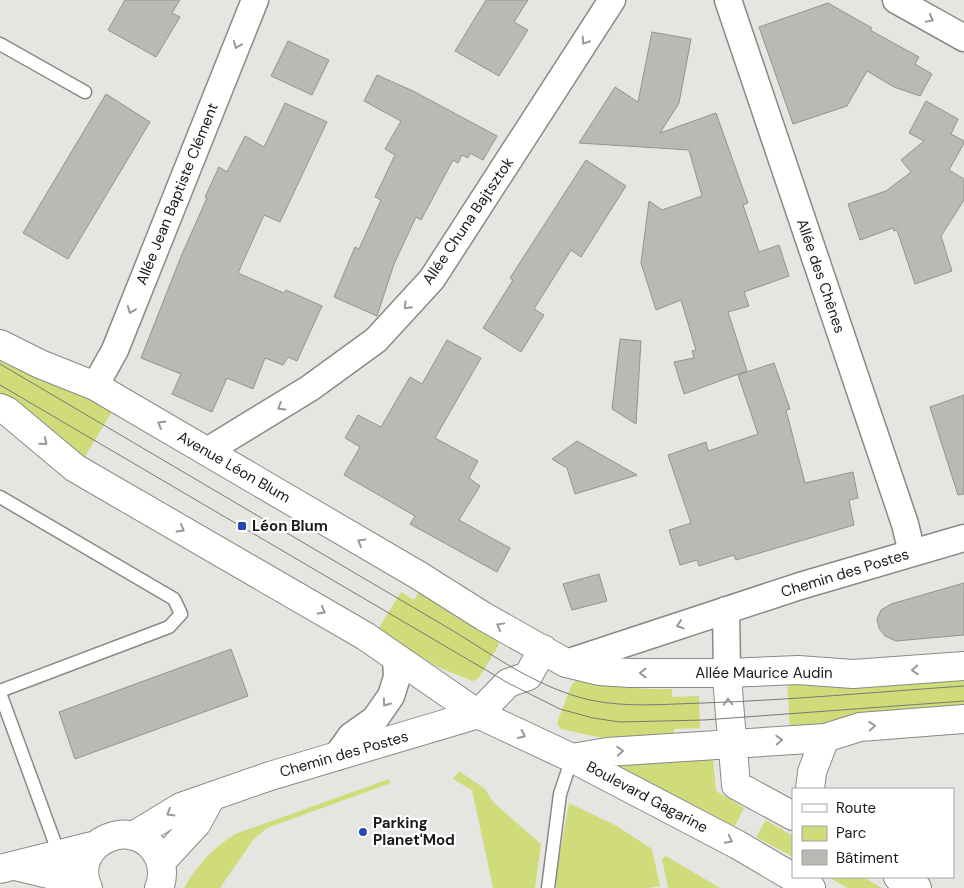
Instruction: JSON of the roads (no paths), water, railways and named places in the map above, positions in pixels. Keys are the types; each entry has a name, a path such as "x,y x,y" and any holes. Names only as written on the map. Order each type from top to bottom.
{"main road":[{"name":"Avenue Léon Blum","path":"0,344 40,364 95,386 554,656"},
{"path":"0,408 7,411 75,468 365,636 478,714 508,683 528,676 554,656"},
{"name":"Allée Maurice Audin","path":"554,656 599,671 630,673 727,673 798,670 853,674 964,666"},
{"path":"727,673 729,717 736,785 792,815"},
{"name":"Chemin des Postes","path":"133,836 181,807 270,776 478,714"},
{"name":"Boulevard Gagarine","path":"478,714 572,758 738,845 792,877"},
{"path":"572,758 606,752 825,738 860,727 964,719"},
{"path":"810,788 812,772 825,738"},
{"path":"160,875 211,798"},
{"path":"6,867 96,845 107,838 120,834 142,839 150,845 157,853 160,875"},
{"path":"6,867 87,886 85,863 96,845"},
{"name":"Boulevard Gagarine","path":"794,878 811,888"},
{"path":"900,878 917,888"}],"street":[{"name":"Allée Jean Baptiste Clément","path":"95,386 115,350 255,0"},
{"name":"Allée Chuna Bajtsztok","path":"207,451 310,388 376,340 432,279 612,0"},
{"name":"Allée des Chênes","path":"728,0 905,524 912,553"},
{"path":"896,0 964,38"},
{"name":"Chemin des Postes","path":"554,656 726,610 800,586 964,538"},
{"path":"726,610 727,673"},
{"path":"336,757 351,736 375,719 391,696 397,677 396,657"}],"lane":[{"path":"0,44 85,92"},
{"path":"0,498 174,599 181,614 169,627 0,692 59,854"},
{"path":"548,888 560,794 572,758"}],"tram line":[{"path":"0,364 520,672 572,695 618,704 661,705 768,700 964,686"},
{"path":"0,385 508,683 560,709 593,718 620,722 704,720 964,701"}],"place":[{"name":"Léon Blum","path":"242,526"},
{"name":"Parking Planet'Mod","path":"363,832"}]}
